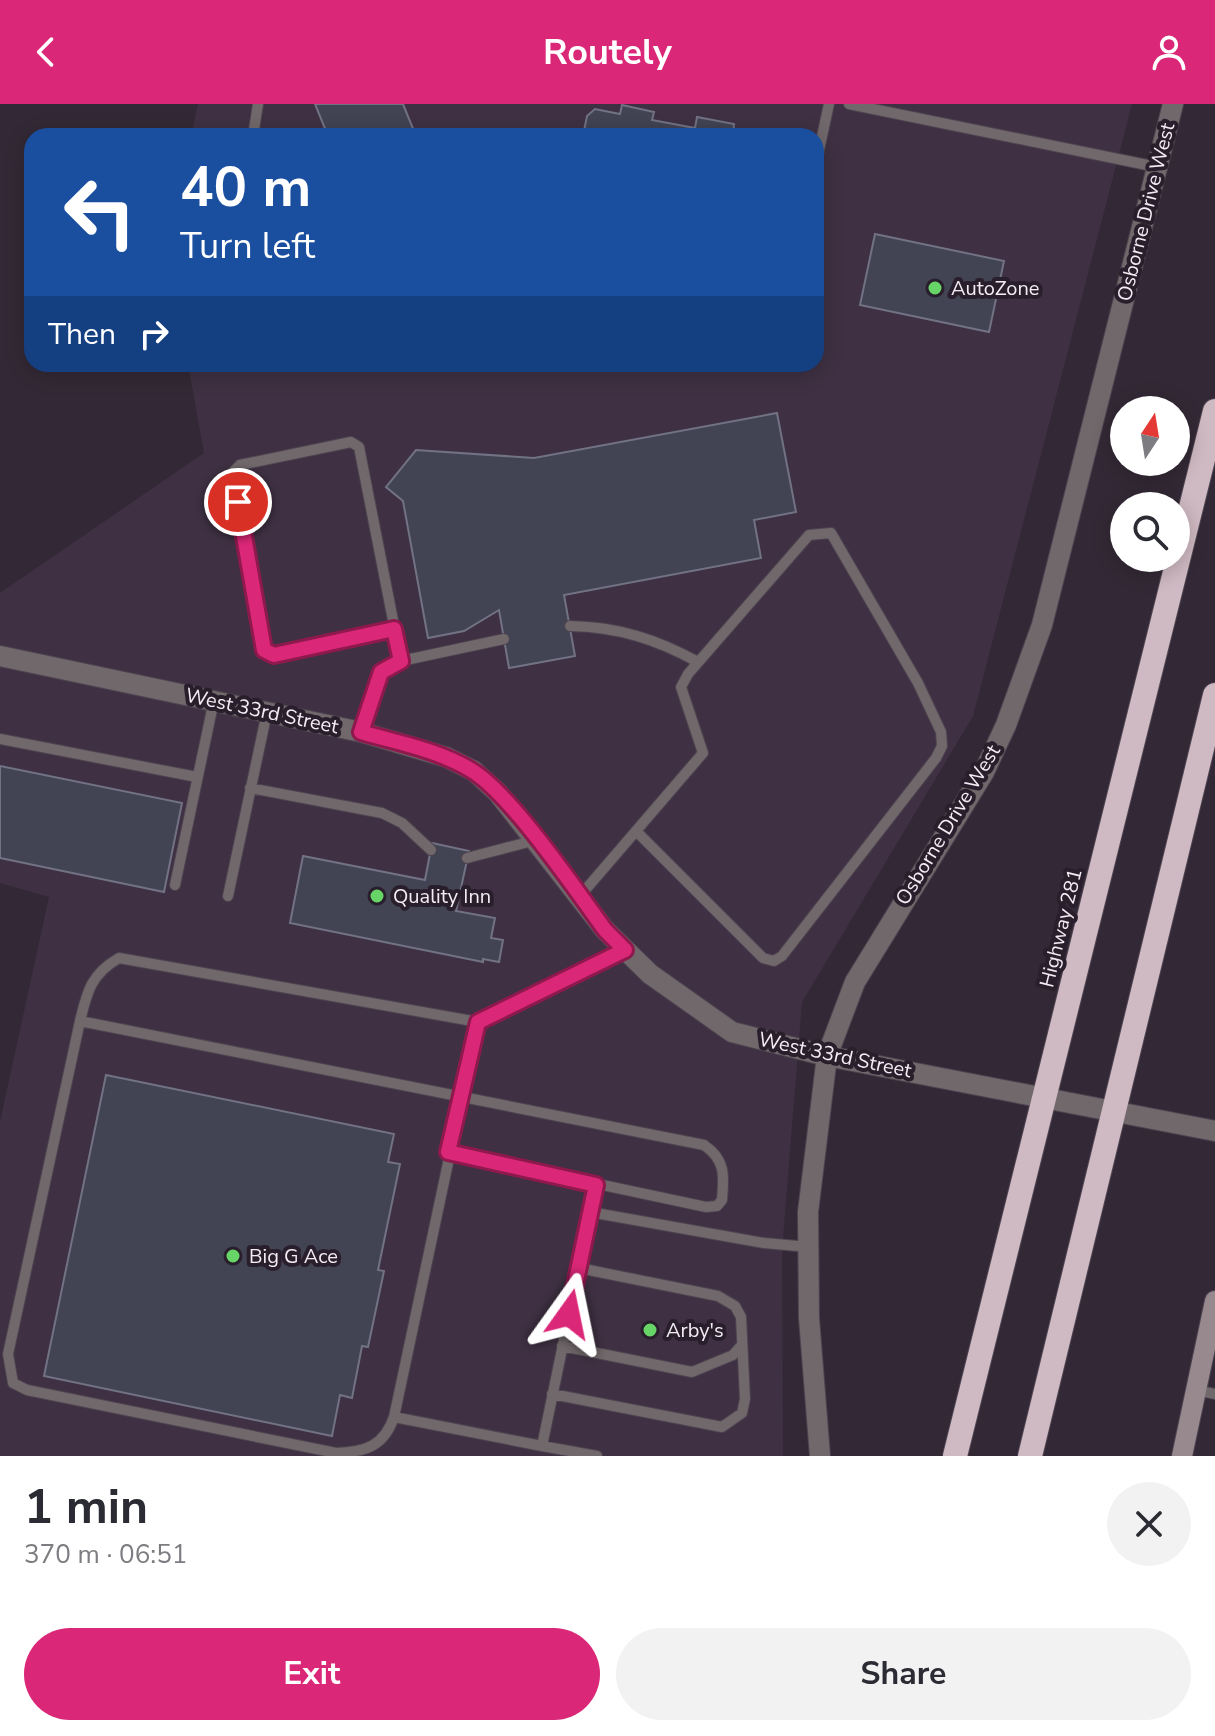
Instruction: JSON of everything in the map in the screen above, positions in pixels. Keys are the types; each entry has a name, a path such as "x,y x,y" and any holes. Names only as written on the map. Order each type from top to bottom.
{"highway":[{"name":"Highway 281","path":"955,1456 1215,411"},
{"path":"1030,1456 1215,695"}],"street":[{"name":"Osborne Drive West","path":"820,1456 809,1318 809,1247 812,1161 827,1056 855,982 984,772 1025,676 1042,625 1173,104"},
{"name":"West 33rd Street","path":"0,656 361,732 446,757 474,771 498,793 625,950 650,974 732,1032 827,1056 1114,1108 1215,1131"},
{"path":"1182,1456 1206,1392 1215,1301"}],"lane":[{"path":"254,128 258,104"},
{"path":"824,128 829,104"},
{"path":"849,104 1157,167"},
{"path":"394,629 274,655 264,650 233,472 240,465 351,442 359,447 401,661"},
{"path":"580,896 703,753 681,687 698,662 809,535 831,533 918,683 941,732 942,746 782,956 774,961 763,958 636,831"},
{"path":"570,626 605,627 657,640 698,662"},
{"path":"361,732 381,672 401,661 504,639"},
{"path":"175,885 214,700"},
{"path":"228,896 267,712"},
{"path":"0,739 197,777"},
{"path":"250,788 382,813 402,823 431,850"},
{"path":"467,858 536,840"},
{"path":"478,1022 394,1417 389,1432 376,1445 360,1452 336,1453 27,1390 13,1383 8,1354 80,1021 90,981 119,958 478,1022 625,950"},
{"path":"80,1021 704,1145 716,1154 724,1170 722,1200 717,1206 706,1207 448,1152"},
{"path":"542,1446 596,1185"},
{"path":"590,1212 764,1243 809,1247"},
{"path":"552,1394 722,1427 742,1413 745,1399 740,1347 741,1317 735,1306 725,1299 579,1268"},
{"path":"562,1346 692,1372 733,1355 740,1347"},
{"path":"394,1417 597,1456"}],"shaded area":[{"path":"198,104 1132,104 973,716 802,1002 782,1250 783,1456 0,1456 0,1122 49,897 0,883 0,593 204,453 189,372 824,372 824,128 193,128"}],"building":[{"path":"315,104 403,104 413,128 325,128"},
{"path":"622,105 654,112 652,120 695,128 585,128 587,116 595,109 620,114"},
{"path":"697,117 734,124 734,128 695,128"},
{"path":"875,234 1004,261 989,332 860,305"},
{"path":"777,413 796,512 754,520 761,558 564,595 575,656 509,668 499,610 464,631 428,638 403,501 386,487 416,450 534,458"},
{"path":"0,766 182,803 164,892 0,858"},
{"name":"Quality Inn","path":"432,843 469,851 456,911 495,918 491,938 503,940 499,962 483,959 483,962 290,923 303,856 425,880"},
{"path":"106,1075 394,1134 388,1162 400,1164 378,1270 384,1271 368,1347 362,1346 352,1398 340,1395 332,1436 44,1376"}],"place":[{"name":"AutoZone","path":"935,288"},
{"name":"Quality Inn","path":"377,896"},
{"name":"Big G Ace","path":"233,1256"},
{"name":"Arby's","path":"650,1330"}],"route":[{"path":"238,502 264,650 274,655 394,629 401,661 381,672 361,732 446,757 474,771 498,793 605,930 625,950 478,1022 448,1152 596,1185 569,1314"}]}
